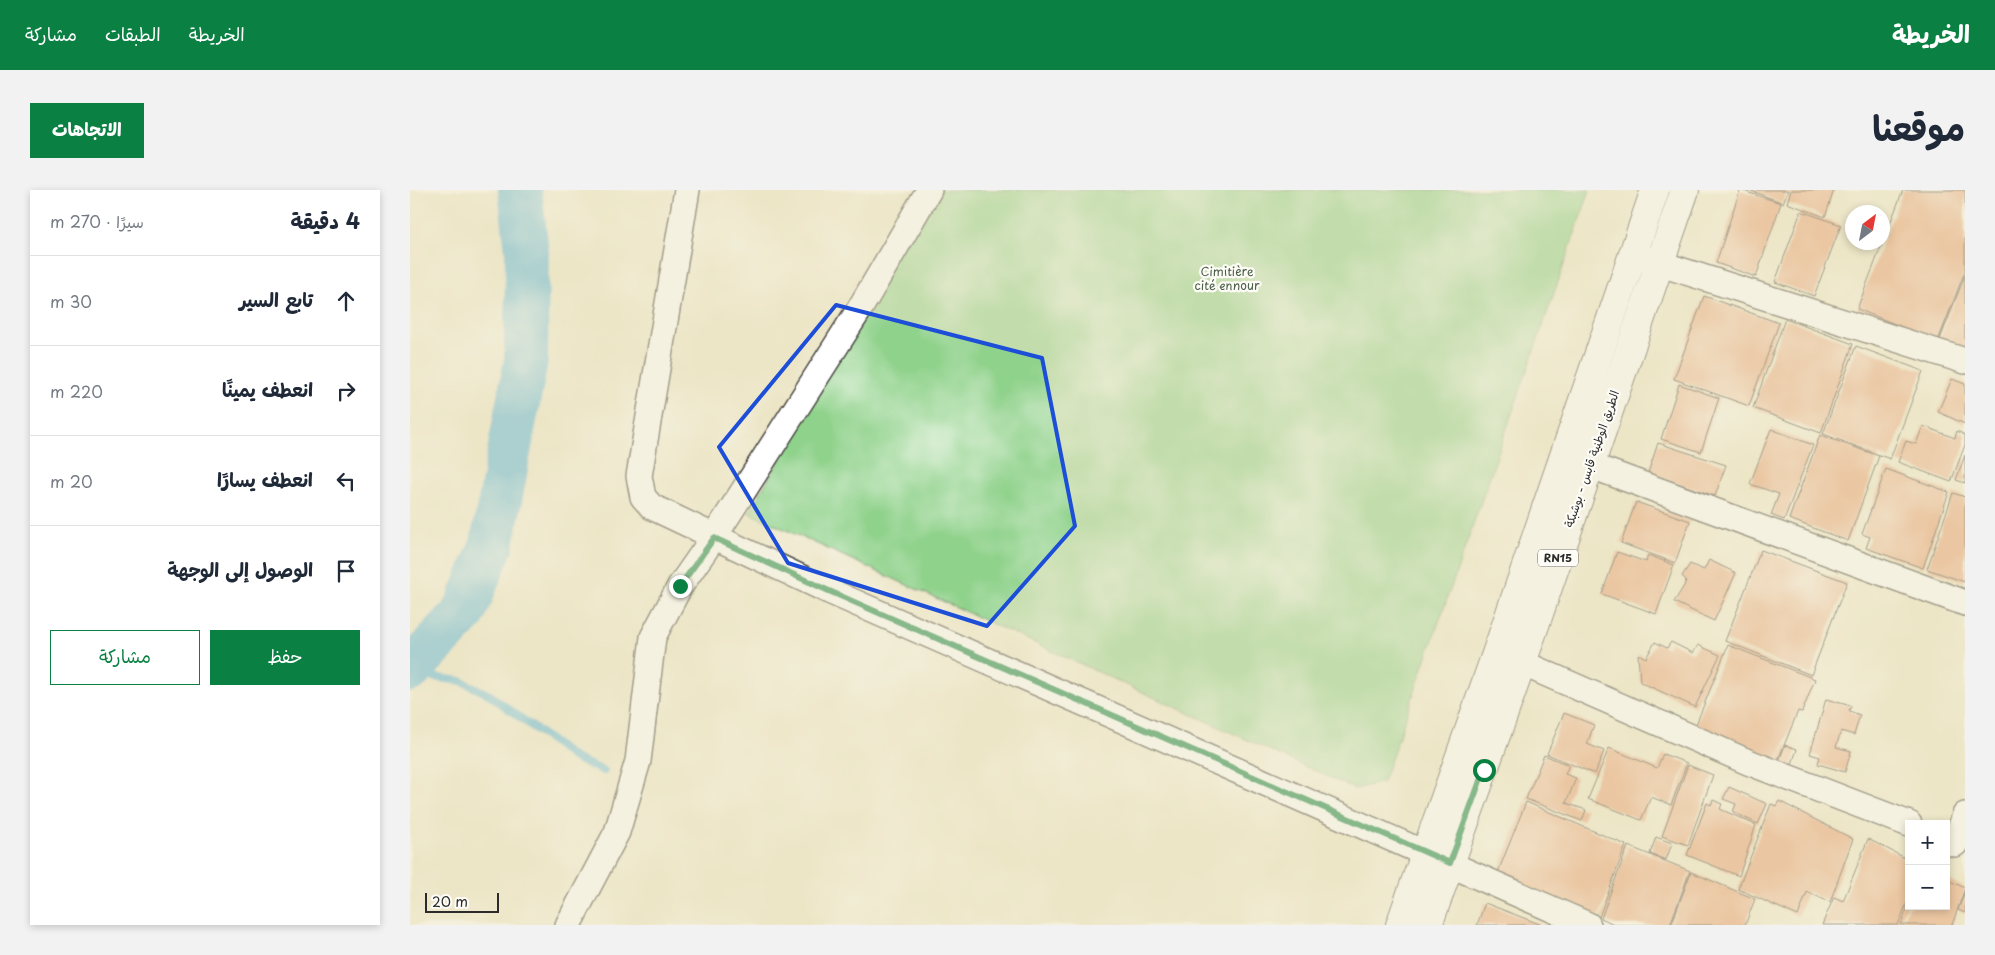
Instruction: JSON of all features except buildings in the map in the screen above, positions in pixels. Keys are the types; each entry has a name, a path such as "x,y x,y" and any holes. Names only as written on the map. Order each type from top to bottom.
{"main road":[{"name":"الطريق الوطنية قابس - بوشبكة","path":"1428,925 1437,858 1496,654 1655,190"},
{"name":"الطريق الوطنية قابس - بوشبكة","path":"1400,925 1437,858 1522,663 1685,190"}],"street":[{"path":"687,190 639,476 643,497 652,507 829,591 1588,925"},
{"path":"568,925 617,832 638,761 653,637 680,586 714,538 859,310 929,190"},
{"path":"1633,255 1659,265 1965,361"},
{"path":"1589,464 1965,603"},
{"path":"1496,654 1522,663 1748,762 1905,822"},
{"path":"1955,844 1965,815"}],"highlighted area":[{"path":"836,305 1042,358 1075,526 987,626 788,563 719,447"}],"green space":[{"name":"Cimitière cité ennour","path":"933,190 1590,190 1383,782 1355,789 749,513"}],"waterway":[{"path":"410,670 464,613 492,544 526,360 527,252 520,190"},
{"path":"410,674 461,681 490,695 574,758 604,771"}],"route":[{"path":"680,586 714,538 829,591 1450,863 1484,770"}]}
